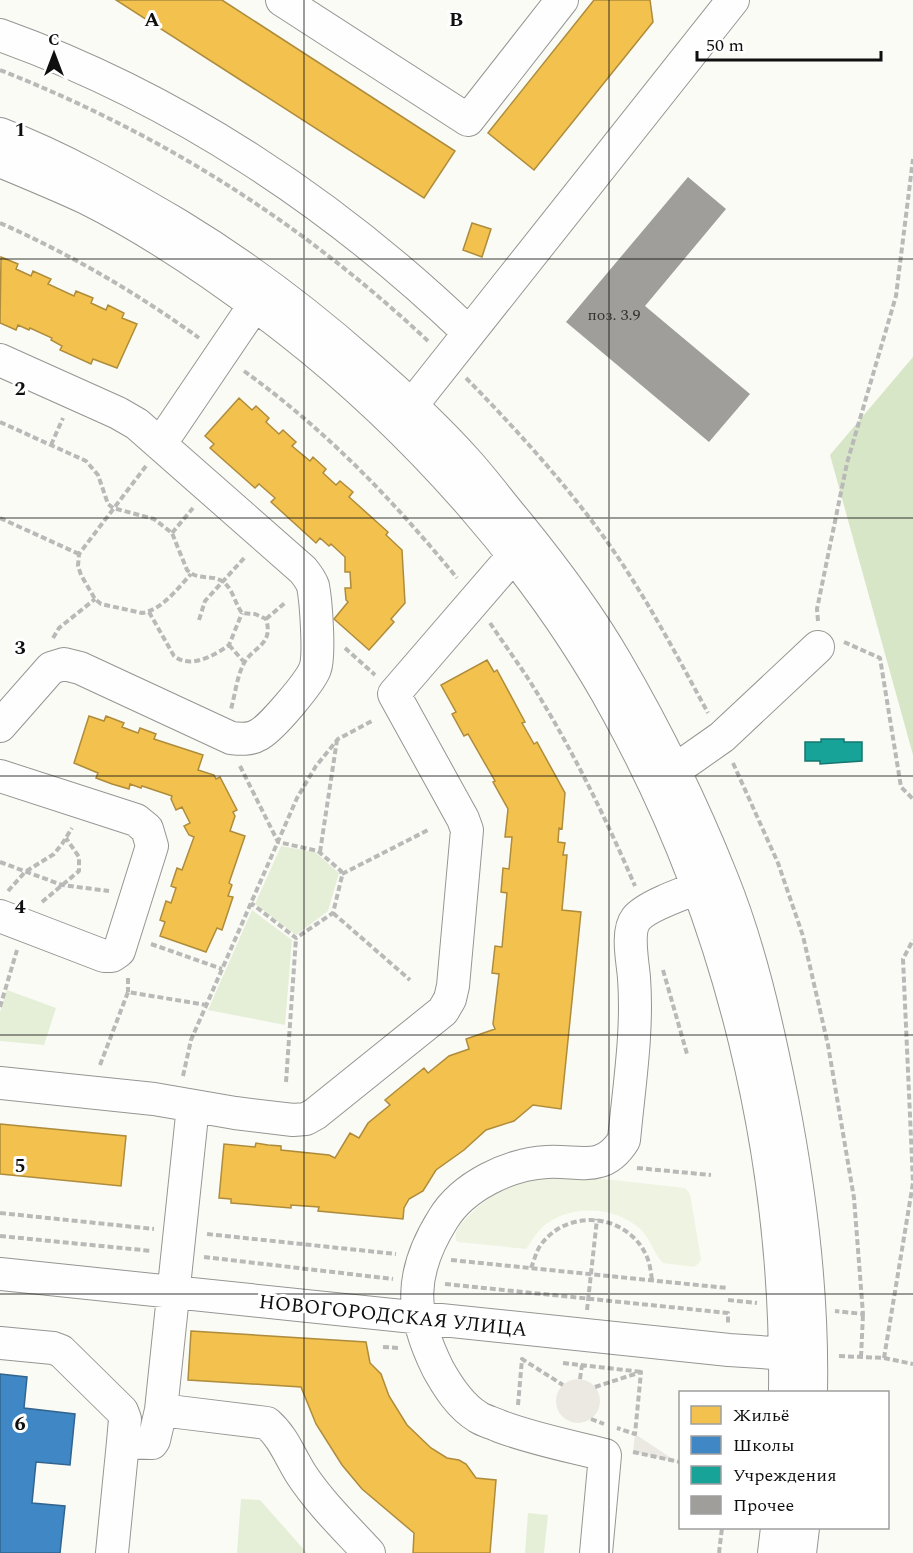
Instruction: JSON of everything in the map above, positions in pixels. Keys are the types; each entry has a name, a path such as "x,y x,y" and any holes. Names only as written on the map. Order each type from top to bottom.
{"street":[{"path":"282,0 468,120 562,0"},
{"path":"412,405 733,0"},
{"path":"0,35 74,64 130,91 186,120 239,152 342,222 391,261 469,333"},
{"path":"0,134 37,149 115,188 216,248 330,363 394,422 454,485 521,547"},
{"path":"0,161 87,199 202,268 313,318 412,405 468,463 521,547 616,709 665,777 710,883 768,1158 782,1268 799,1355 811,1391"},
{"path":"162,444 261,295"},
{"path":"0,360 128,418 162,444 303,570 313,587 317,660 313,675 270,726 258,735 240,739 224,734 72,665 64,664 51,668 0,726"},
{"path":"0,1083 90,1092 293,1120 306,1119 443,1011 453,986 467,830 464,819 395,693 521,547"},
{"path":"665,777 722,737 818,648"},
{"path":"0,776 136,820 147,829 152,846 119,951 108,957 10,912"},
{"path":"596,1553 605,1455 515,1432 478,1418 450,1391 428,1348 418,1317 420,1269 444,1217 469,1191 490,1177 520,1166 548,1161 589,1164 608,1157 624,1140 635,1019 630,935 632,926 645,910 710,883"},
{"path":"123,1443 152,1443 162,1410 179,1243 186,1105"},
{"name":"НОВОГОРОДСКАЯ УЛИЦА","path":"0,1275 799,1355"},
{"path":"0,1342 53,1348 61,1351 122,1411 125,1419 112,1553"},
{"path":"785,1391 799,1355"},
{"path":"162,1410 267,1423 279,1434 301,1473 324,1504 369,1553"},
{"path":"774,1553 777,1529"},
{"path":"800,1553 803,1529"}],"path":[{"path":"0,70 108,117 163,145 241,192 324,251 390,305 435,348"},
{"path":"913,159 896,296 847,463 817,609 818,648 846,642 880,658 901,787 913,799"},
{"path":"0,223 71,257 142,299 202,340"},
{"path":"237,366 302,416 369,477 413,524 460,581"},
{"path":"458,370 559,479 606,541 656,616 714,723"},
{"path":"0,422 86,461 98,475 108,504 113,508 140,514 165,525 172,533 187,570 196,577 222,581 229,588 242,613 229,645 197,661 190,662 179,660 174,656 149,612"},
{"path":"162,444 79,554 78,566 95,600 111,607 142,613 160,606 191,574"},
{"path":"0,518 79,554"},
{"path":"199,620 205,601 265,536"},
{"path":"51,668 50,649 59,628 95,600"},
{"path":"242,613 262,616 266,619 268,627 266,638 261,646 244,662 224,734 278,842"},
{"path":"315,621 395,693"},
{"path":"489,621 537,693 568,747 614,839 635,888"},
{"path":"229,645 244,662"},
{"path":"186,1105 186,1055 206,1005 304,787 338,739 372,721"},
{"path":"320,852 338,739"},
{"path":"731,758 778,863 803,936 828,1045 854,1198 863,1314 861,1357"},
{"path":"0,1007 10,912 25,872 54,854 66,838 84,803"},
{"path":"342,873 428,830"},
{"path":"10,912 40,903 78,873 79,857 66,838"},
{"path":"278,842 320,852 342,873"},
{"path":"0,862 62,885 138,894"},
{"path":"296,938 333,913 342,873"},
{"path":"251,903 296,938"},
{"path":"333,913 410,980"},
{"path":"124,935 222,969"},
{"path":"286,1082 296,938"},
{"path":"884,1358 913,1183 903,959 913,940"},
{"path":"662,965 687,1054"},
{"path":"90,1092 128,992 206,1005"},
{"path":"608,1157 642,1169 711,1175"},
{"path":"0,1213 179,1243 420,1269 589,1299 728,1313"},
{"path":"531,1268 539,1247 555,1231 575,1221 597,1219 618,1226 636,1239 648,1258 652,1280"},
{"path":"580,1379 597,1219"},
{"path":"0,1236 179,1243 420,1269 531,1268 727,1288"},
{"path":"728,1300 766,1304"},
{"path":"833,1311 863,1314"},
{"path":"799,1355 884,1358 913,1364"},
{"path":"515,1432 522,1359 563,1385"},
{"path":"594,1387 641,1371 635,1434"},
{"path":"605,1455 612,1449 679,1462"},
{"path":"718,1553 722,1529"}],"green space":[{"path":"913,357 913,755 830,455"},
{"path":"281,846 315,852 339,873 328,911 296,935 255,904"},
{"path":"252,910 292,940 285,1025 208,1010"},
{"path":"7,990 56,1008 44,1045 0,1041 0,1012"},
{"path":"577,1176 685,1188 690,1194 701,1259 699,1263 694,1267 663,1263 639,1228 628,1220 601,1211 573,1212 547,1223 526,1249 456,1240 457,1230 463,1222 480,1205 504,1189 531,1180"},
{"path":"241,1499 260,1500 307,1553 237,1553"},
{"path":"528,1513 548,1515 544,1553 525,1553"}],"shaded area":[{"path":"578,1379 594,1385 600,1401 594,1417 578,1423 562,1417 556,1401 562,1385"},
{"path":"635,1434 677,1462 633,1452"}],"building: Жильё":[{"path":"116,0 222,0 455,151 424,198"},
{"path":"594,0 650,0 653,22 534,170 488,133"},
{"path":"472,223 491,229 482,257 463,250"},
{"path":"1,257 18,264 16,269 31,276 33,271 51,279 48,284 74,296 76,291 93,298 91,303 106,310 108,305 124,313 122,318 137,324 117,368 93,359 91,364 60,350 62,346 51,340 52,338 30,328 29,330 18,325 16,330 0,323"},
{"path":"239,398 252,410 256,406 269,418 266,422 279,434 283,430 296,442 292,446 310,461 313,457 326,469 323,473 336,485 340,481 353,492 349,497 388,532 386,535 402,550 405,603 391,619 394,622 369,650 334,619 348,602 345,588 351,588 350,572 345,572 345,557 331,544 329,546 320,538 316,543 271,502 275,498 259,484 255,488 210,448 214,444 205,436"},
{"path":"487,660 494,672 497,670 525,722 522,723 534,744 537,742 565,793 562,829 559,828 558,842 565,843 563,855 567,855 562,910 581,912 561,1109 533,1105 514,1121 486,1130 464,1150 436,1170 423,1191 409,1199 404,1208 403,1219 318,1211 319,1207 291,1205 291,1208 231,1203 231,1199 219,1198 224,1144 255,1147 256,1143 281,1146 281,1150 329,1155 335,1158 350,1133 359,1138 368,1123 390,1105 385,1100 424,1068 428,1073 449,1056 469,1049 466,1039 495,1029 493,1024 499,974 492,973 495,946 502,947 507,893 501,892 503,868 509,869 512,837 505,837 508,809 468,734 464,736 452,714 456,712 441,685"},
{"path":"89,716 104,721 106,716 124,723 122,727 138,733 140,728 156,734 154,739 203,755 198,770 214,775 216,779 220,777 237,810 233,812 235,816 230,831 245,836 229,883 232,885 228,896 233,897 222,930 217,928 206,952 160,936 165,922 160,920 166,901 171,903 176,888 171,886 177,868 182,870 194,837 189,835 184,826 190,823 182,807 176,810 172,796 142,786 141,788 130,784 129,789 112,784 96,778 98,773 74,763"},
{"path":"0,1124 126,1136 121,1186 0,1174"},
{"path":"191,1331 366,1342 370,1363 381,1374 389,1396 407,1425 431,1448 447,1458 466,1464 476,1478 496,1480 490,1553 413,1553 414,1533 362,1489 342,1465 316,1424 301,1387 188,1380"}],"building: Школы":[{"path":"0,1374 27,1377 24,1408 75,1414 70,1465 36,1462 32,1503 65,1506 60,1553 0,1553"}],"building: Учреждения":[{"path":"821,739 862,742 862,761 820,764 820,761 805,761 805,742 821,742"}],"building: Прочее":[{"path":"688,177 726,209 645,306 750,394 709,442 566,322"}]}
